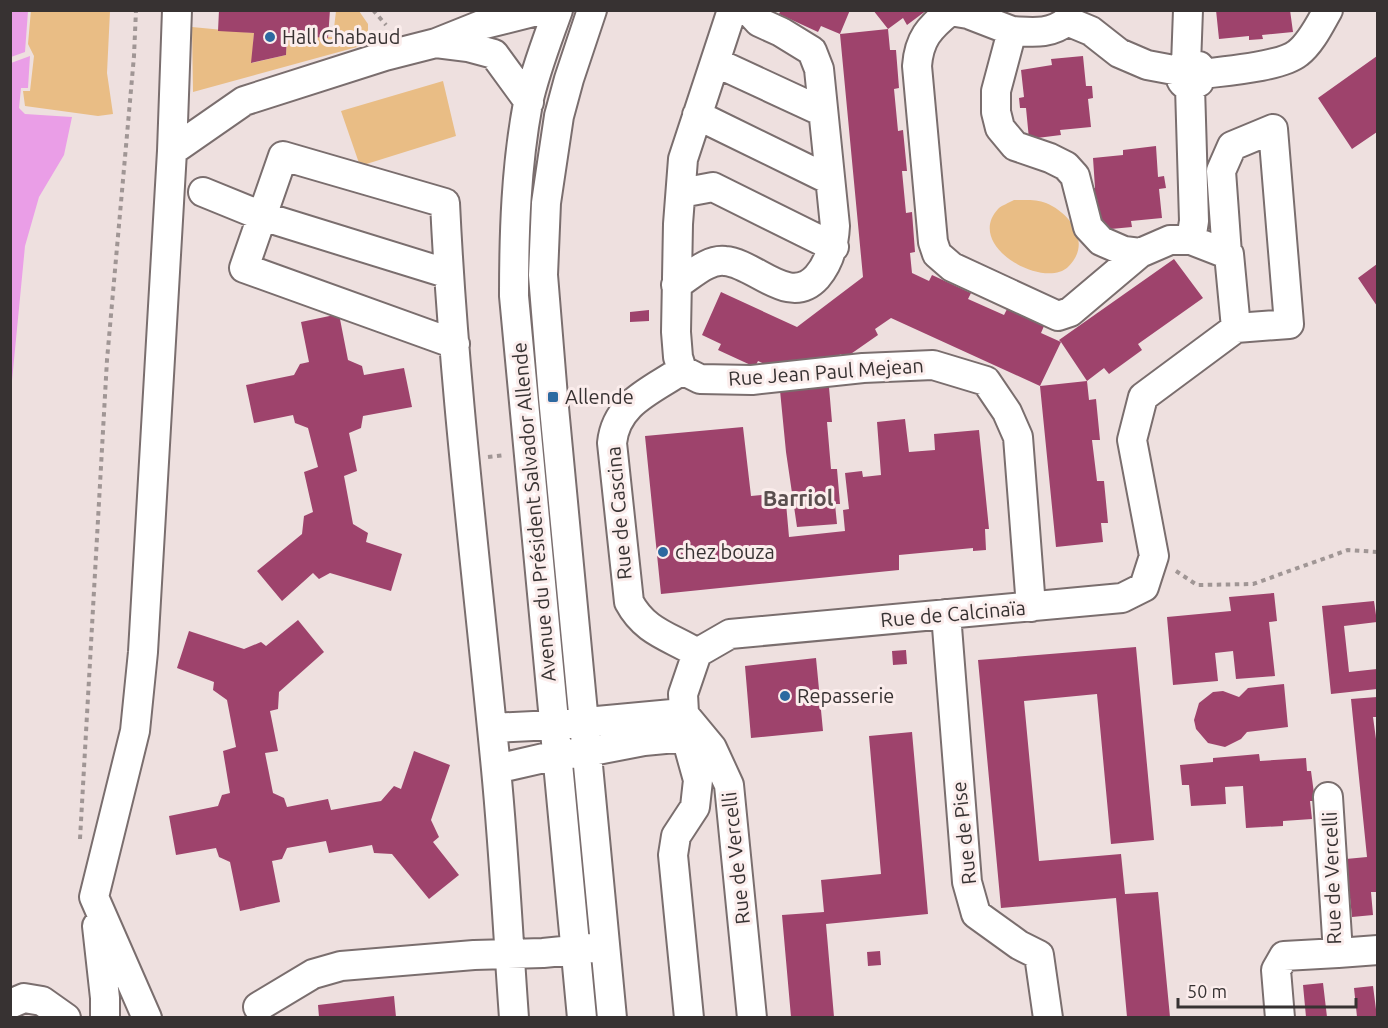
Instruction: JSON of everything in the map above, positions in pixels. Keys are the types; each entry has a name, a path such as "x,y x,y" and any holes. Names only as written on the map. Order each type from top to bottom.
{"street":[{"path":"105,1017 94,897 135,730 143,652 172,151 177,10"},
{"path":"172,151 244,101 436,43 481,25 541,10"},
{"path":"559,10 569,18 580,43"},
{"name":"Avenue du Président Salvador Allende","path":"559,10 543,51 528,102 517,188 514,296 582,1017"},
{"path":"592,10 559,116 546,203 543,275 612,1017"},
{"path":"682,370 678,357 676,332 676,285 683,159 732,10"},
{"path":"676,285 706,265 724,260 739,264 780,285 797,288 810,285 823,270 834,247 835,226 819,69 812,51 759,22 747,10"},
{"path":"1188,10 1194,221 1191,240"},
{"path":"1227,254 1191,240 1170,240 1140,253 1070,312 1058,316 952,267 937,254 933,242 918,81 918,47 936,22 950,11 968,14 1012,31 1045,32 1057,29 1069,16 1119,53 1147,65 1189,74 1258,67 1298,54 1328,10"},
{"path":"1012,31 996,92 996,112 1000,128 1015,146 1050,158 1065,166 1075,176 1088,227 1101,241 1124,251 1140,253"},
{"path":"436,43 468,47 494,54 543,51 580,43"},
{"path":"494,54 528,102"},
{"path":"715,62 823,112"},
{"path":"698,115 830,180"},
{"path":"1154,556 1132,440 1143,397 1236,328 1289,324 1273,129 1232,146 1221,171 1227,254 1229,254 1236,328"},
{"path":"455,344 244,268 283,156 445,203 455,344 496,769 514,1017"},
{"path":"681,193 713,186 834,247"},
{"path":"203,192 262,216 449,274"},
{"name":"Rue Jean Paul Mejean","path":"682,370 700,379 752,380 862,368 933,365 986,381 1007,412 1018,437 1031,607"},
{"name":"Rue de Cascina","path":"682,370 625,409 613,431 612,443 629,602 637,617 650,628 697,653"},
{"name":"Rue de Calcinaïa","path":"697,653 730,634 1122,598 1144,587 1154,556"},
{"name":"Rue de Pise","path":"946,615 967,882 976,914 1019,945 1039,955 1048,1017"},
{"name":"Rue de Vercelli","path":"689,1017 673,855 676,836 694,807 698,780 684,725 683,694 697,653"},
{"path":"492,728 584,723 684,725"},
{"path":"496,769 557,755 587,752 644,741 684,725"},
{"name":"Rue de Vercelli","path":"684,725 712,748 729,785 752,1017"},
{"name":"Rue de Vercelli","path":"1280,1017 1276,970 1284,956 1338,953 1328,797"},
{"path":"94,897 147,1017"},
{"path":"258,1007 313,974 341,966 606,946"},
{"path":"1338,953 1377,950"},
{"path":"10,1004 24,998 42,1001 66,1017"}],"path":[{"path":"80,845 107,360 134,56 136,10"},
{"path":"373,10 386,25"},
{"path":"485,457 512,454"},
{"path":"1154,556 1197,585 1253,584 1348,550 1377,552"}],"shaded area":[{"path":"31,10 110,11 107,73 113,114 98,116 25,106 23,91 30,91 34,56 28,44"},
{"path":"10,11 28,11 25,52 11,57"},
{"path":"336,11 359,11 368,24 368,44 193,92 192,27 254,33 252,63 286,55 287,35 333,37"},
{"path":"30,56 28,88 21,88 19,108 25,114 72,117 64,155 39,197 25,246 11,391 11,63"},
{"path":"443,81 456,136 360,166 341,111"},
{"path":"1014,200 1035,200 1046,203 1064,214 1071,222 1076,231 1078,249 1068,267 1057,273 1042,273 1026,269 999,250 991,237 990,223 998,209"}],"building":[{"name":"Hall Chabaud","path":"219,10 330,10 328,38 287,35 286,55 251,63 254,33 218,31"},
{"path":"781,10 850,10 840,34 821,26 818,32 779,14"},
{"path":"873,10 927,10 907,25 903,18 888,29"},
{"path":"1216,10 1290,10 1293,32 1262,35 1263,39 1249,40 1249,36 1219,39"},
{"path":"888,29 890,50 896,50 899,88 894,89 898,131 903,130 907,171 902,171 906,213 912,212 915,252 910,253 912,273 929,281 932,275 971,293 968,299 1004,315 1007,309 1044,326 1041,333 1061,342 1040,386 891,318 875,329 878,335 845,358 841,354 821,366 824,387 829,387 832,422 827,422 831,469 837,469 840,504 835,504 837,524 797,527 786,452 778,370 758,361 755,367 718,350 721,344 702,335 721,292 797,327 863,277 840,34"},
{"path":"1083,56 1086,86 1092,86 1093,98 1088,99 1091,127 1060,130 1061,135 1029,139 1026,108 1020,108 1019,98 1024,97 1021,70 1052,65 1051,59"},
{"path":"1377,56 1377,132 1352,149 1318,98"},
{"path":"1156,146 1158,177 1164,176 1166,188 1159,189 1162,218 1131,221 1132,227 1100,230 1097,199 1092,200 1090,188 1095,188 1093,158 1123,155 1123,150"},
{"path":"1174,259 1203,298 1138,344 1142,350 1109,374 1104,368 1087,381 1059,340"},
{"path":"1377,264 1377,306 1358,278"},
{"path":"649,310 649,321 630,322 630,312"},
{"path":"339,314 348,360 362,366 364,375 404,368 412,407 363,416 361,428 349,433 357,471 344,476 353,524 368,533 366,542 402,554 391,591 330,573 319,579 313,573 282,601 257,571 302,534 304,516 313,512 304,472 318,467 308,428 295,423 293,415 254,423 246,385 294,375 300,364 309,362 301,322"},
{"path":"1087,381 1089,400 1096,399 1100,440 1092,440 1097,481 1104,481 1108,523 1101,523 1103,542 1056,547 1040,386"},
{"path":"905,419 909,452 935,450 934,434 979,430 989,529 985,529 986,550 973,551 973,548 899,555 899,570 661,594 645,436 743,427 751,496 774,494 775,504 786,503 789,537 845,531 843,510 849,509 845,473 862,471 863,477 881,475 877,422"},
{"path":"1274,593 1277,621 1269,622 1275,676 1236,679 1233,651 1215,653 1218,681 1173,685 1167,617 1231,611 1229,597"},
{"path":"1374,601 1377,622 1344,626 1349,672 1377,669 1377,689 1331,694 1322,606"},
{"path":"298,620 324,652 279,692 278,709 270,711 278,751 265,753 273,793 284,798 287,807 328,799 331,810 381,801 394,786 401,789 414,751 450,765 431,820 439,837 433,842 459,875 429,899 392,854 374,853 372,845 329,853 326,841 287,848 282,859 272,861 280,902 240,911 230,862 219,857 216,848 176,855 169,816 218,806 222,795 230,793 223,751 236,747 227,700 213,690 214,682 177,668 189,631 244,649 261,642 266,646"},
{"path":"1136,647 1154,840 1111,844 1097,694 1024,701 1039,861 1121,854 1125,894 1158,892 1170,1017 1127,1017 1116,898 1001,908 978,660"},
{"path":"906,650 907,664 893,665 892,651"},
{"path":"816,658 823,731 751,738 745,666"},
{"path":"1284,684 1288,727 1247,732 1241,739 1225,747 1208,743 1196,729 1194,720 1199,703 1213,692 1223,691 1239,697 1248,688"},
{"path":"1377,697 1377,717 1373,717 1377,739 1377,892 1371,892 1373,915 1352,917 1346,859 1367,857 1351,699"},
{"path":"912,732 928,914 826,924 834,1017 791,1017 782,915 824,912 821,880 881,874 869,736"},
{"path":"1259,754 1260,761 1306,758 1307,771 1311,771 1315,801 1310,801 1312,819 1283,821 1283,826 1246,828 1243,786 1225,787 1226,804 1191,806 1189,785 1182,785 1180,765 1213,762 1213,758"},
{"path":"880,951 881,965 868,966 867,952"},
{"path":"1323,983 1327,1017 1306,1017 1303,985"},
{"path":"1373,986 1377,1017 1357,1017 1354,988"},
{"path":"394,996 396,1017 319,1017 318,1005"}],"place":[{"name":"Hall Chabaud","path":"270,37"},
{"name":"Allende","path":"553,397"},
{"name":"chez bouza","path":"663,552"},
{"name":"Repasserie","path":"785,696"}],"district":[{"name":"Barriol","path":"798,498"}]}
